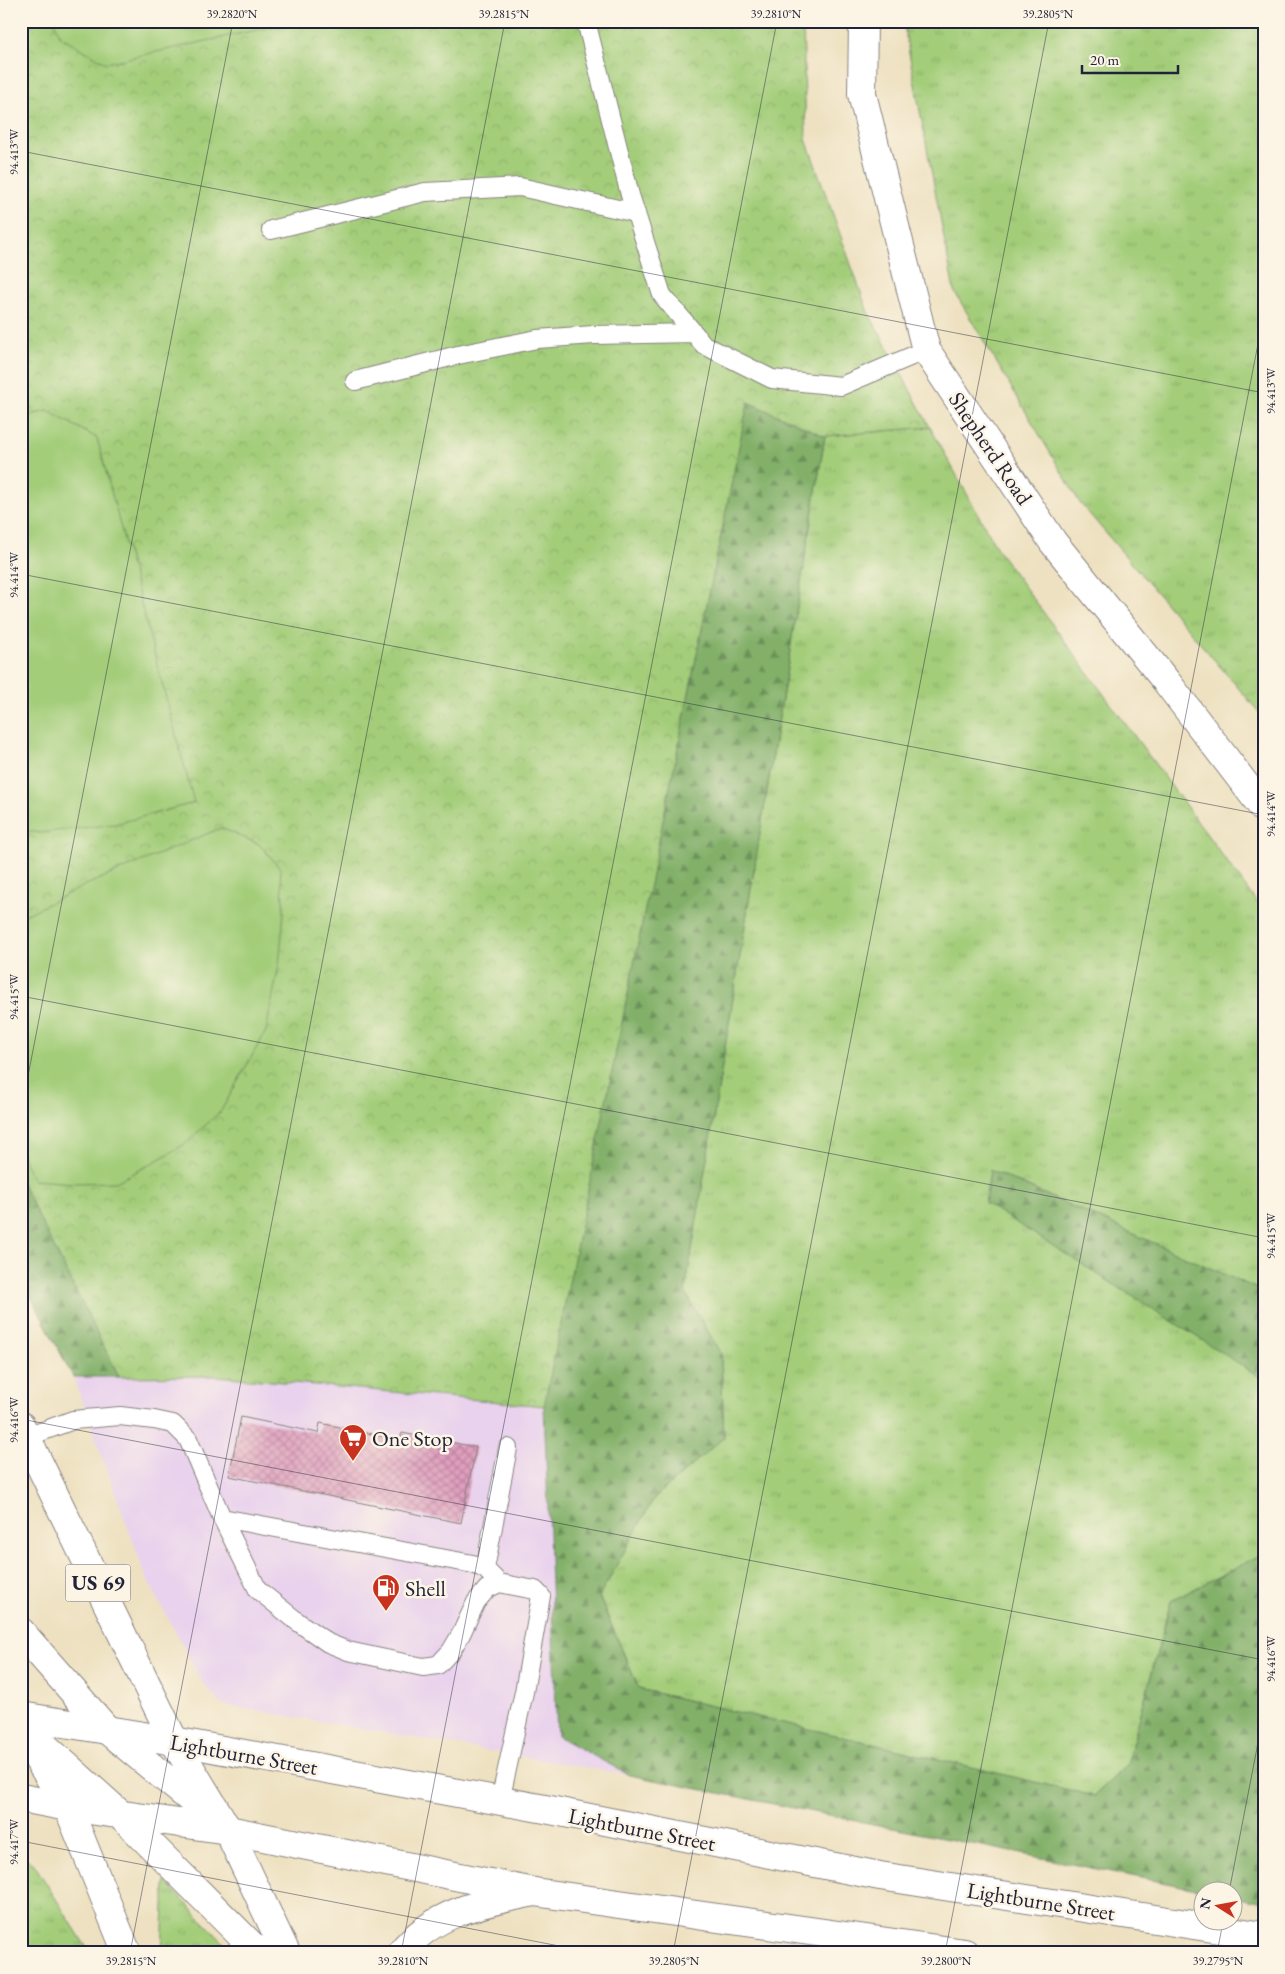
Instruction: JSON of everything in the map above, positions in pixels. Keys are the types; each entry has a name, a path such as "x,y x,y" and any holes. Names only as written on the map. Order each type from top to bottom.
{"main road":[{"name":"Shepherd Road","path":"863,21 862,94 926,350 1054,542 1166,681 1264,809"},
{"name":"US 69","path":"24,1431 174,1741 228,1830 286,1953"},
{"path":"21,1632 107,1730 228,1830"},
{"name":"Lightburne Street","path":"21,1716 174,1741 500,1801 880,1876 1264,1936"},
{"path":"21,1725 122,1816 259,1953"},
{"path":"21,1733 68,1808 127,1953"},
{"path":"21,1798 68,1808 228,1830 534,1892 965,1953"},
{"path":"401,1953 410,1941 430,1926 474,1905 534,1892"}],"lane":[{"path":"586,21 636,213 662,295 704,345 772,379 841,386 926,350"},
{"path":"271,230 425,192 520,187 636,213"},
{"path":"355,382 458,355 537,339 694,332"},
{"path":"24,1431 73,1420 120,1416 172,1424 188,1439 222,1518 258,1590 328,1643 348,1651 423,1668 438,1665 456,1642 476,1602 488,1589 499,1583"},
{"path":"485,1569 508,1448"},
{"path":"222,1518 473,1564 485,1569 499,1583 535,1590 541,1596 524,1692 500,1801"}],"shaded area":[{"path":"217,1376 544,1406 557,1736 629,1775 222,1705 202,1682 146,1577 73,1377"}],"green space":[{"path":"21,21 803,21 806,139 868,312 930,427 825,436 748,402 544,1406 217,1376 119,1377 21,1181"},
{"path":"54,21 298,21 106,63 60,36"},
{"path":"903,21 1264,21 1264,718 1080,503 954,291"},
{"path":"748,402 825,436 685,1292 721,1354 724,1437 654,1498 599,1597 639,1689 1094,1796 1127,1765 1171,1601 1264,1553 1264,1903 1242,1899 1242,1882 1192,1882 1192,1888 629,1775 557,1736 544,1406"},
{"path":"48,411 97,438 194,803 115,824 40,833 21,830 21,417"},
{"path":"930,427 999,552 1264,912 1264,1292 990,1170 1257,1375 1264,1383 1264,1553 1171,1601 1127,1765 1094,1796 639,1689 599,1596 654,1498 724,1437 721,1354 685,1292 825,436"},
{"path":"221,828 259,844 280,868 284,912 279,965 266,1031 221,1111 185,1144 116,1182 73,1183 33,1180 21,1153 21,917 88,884"},
{"path":"990,1170 1264,1292 1264,1383 1257,1375 985,1203"},
{"path":"21,1181 119,1377 73,1377 21,1278"},
{"path":"21,1857 34,1864 90,1953 21,1953"},
{"path":"165,1881 224,1943 231,1953 162,1953"}],"building":[{"name":"One Stop","path":"241,1417 318,1433 320,1423 400,1440 402,1433 476,1447 461,1523 229,1476"}],"place":[{"name":"One Stop","path":"353,1462"},
{"name":"Shell","path":"386,1612"}]}
